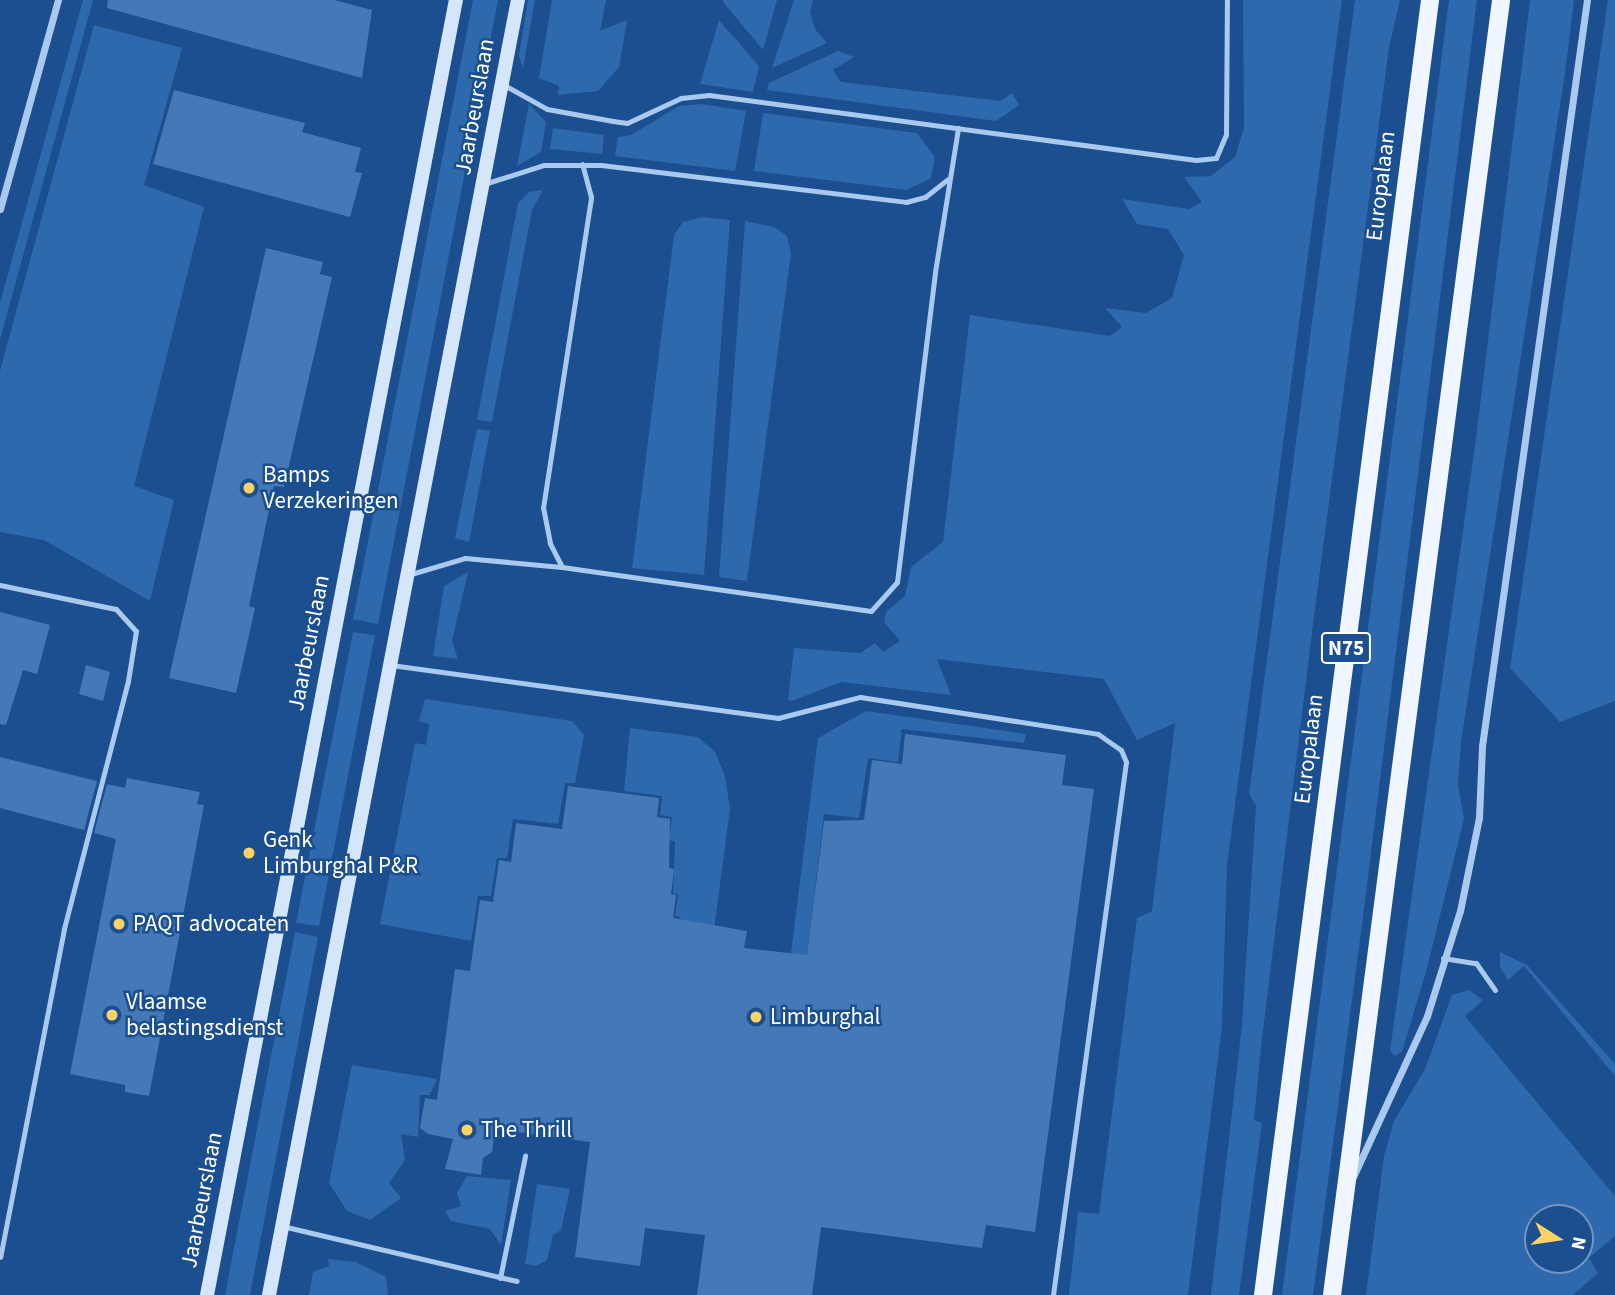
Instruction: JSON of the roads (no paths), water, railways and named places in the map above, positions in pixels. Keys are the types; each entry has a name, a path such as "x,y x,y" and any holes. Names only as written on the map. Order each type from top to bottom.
{"main road":[{"name":"Jaarbeurslaan","path":"207,1295 456,0"},
{"name":"Jaarbeurslaan","path":"269,1295 518,0"},
{"name":"Europalaan","path":"1263,1295 1430,0"},
{"path":"1332,1295 1501,0"}],"street":[{"path":"0,209 58,0"},
{"path":"1345,1193 1427,1016 1443,958 1461,911 1479,818 1484,732 1587,0"}],"lane":[{"path":"503,85 547,109 627,123 681,98 709,95 1196,160 1216,158 1226,135 1227,0"},
{"path":"408,576 459,558 562,567 871,611 897,582 945,206 958,128"},
{"path":"484,184 544,165 582,164 906,202 925,197 949,178"},
{"path":"562,567 550,543 543,508 591,197 582,164"},
{"path":"0,585 116,610 136,631 128,681 64,929 0,1257"},
{"path":"391,665 778,718 860,697 1098,734 1121,750 1126,762 1053,1295"},
{"path":"1443,958 1476,963 1495,990"},
{"path":"500,1278 525,1156"},
{"path":"282,1226 517,1282"}],"place":[{"name":"Bamps Verzekeringen","path":"249,488"},
{"name":"Genk Limburghal P&R","path":"249,853"},
{"name":"PAQT advocaten","path":"119,924"},
{"name":"Vlaamse belastingsdienst","path":"112,1015"},
{"name":"Limburghal","path":"756,1017"},
{"name":"The Thrill","path":"467,1130"}]}
